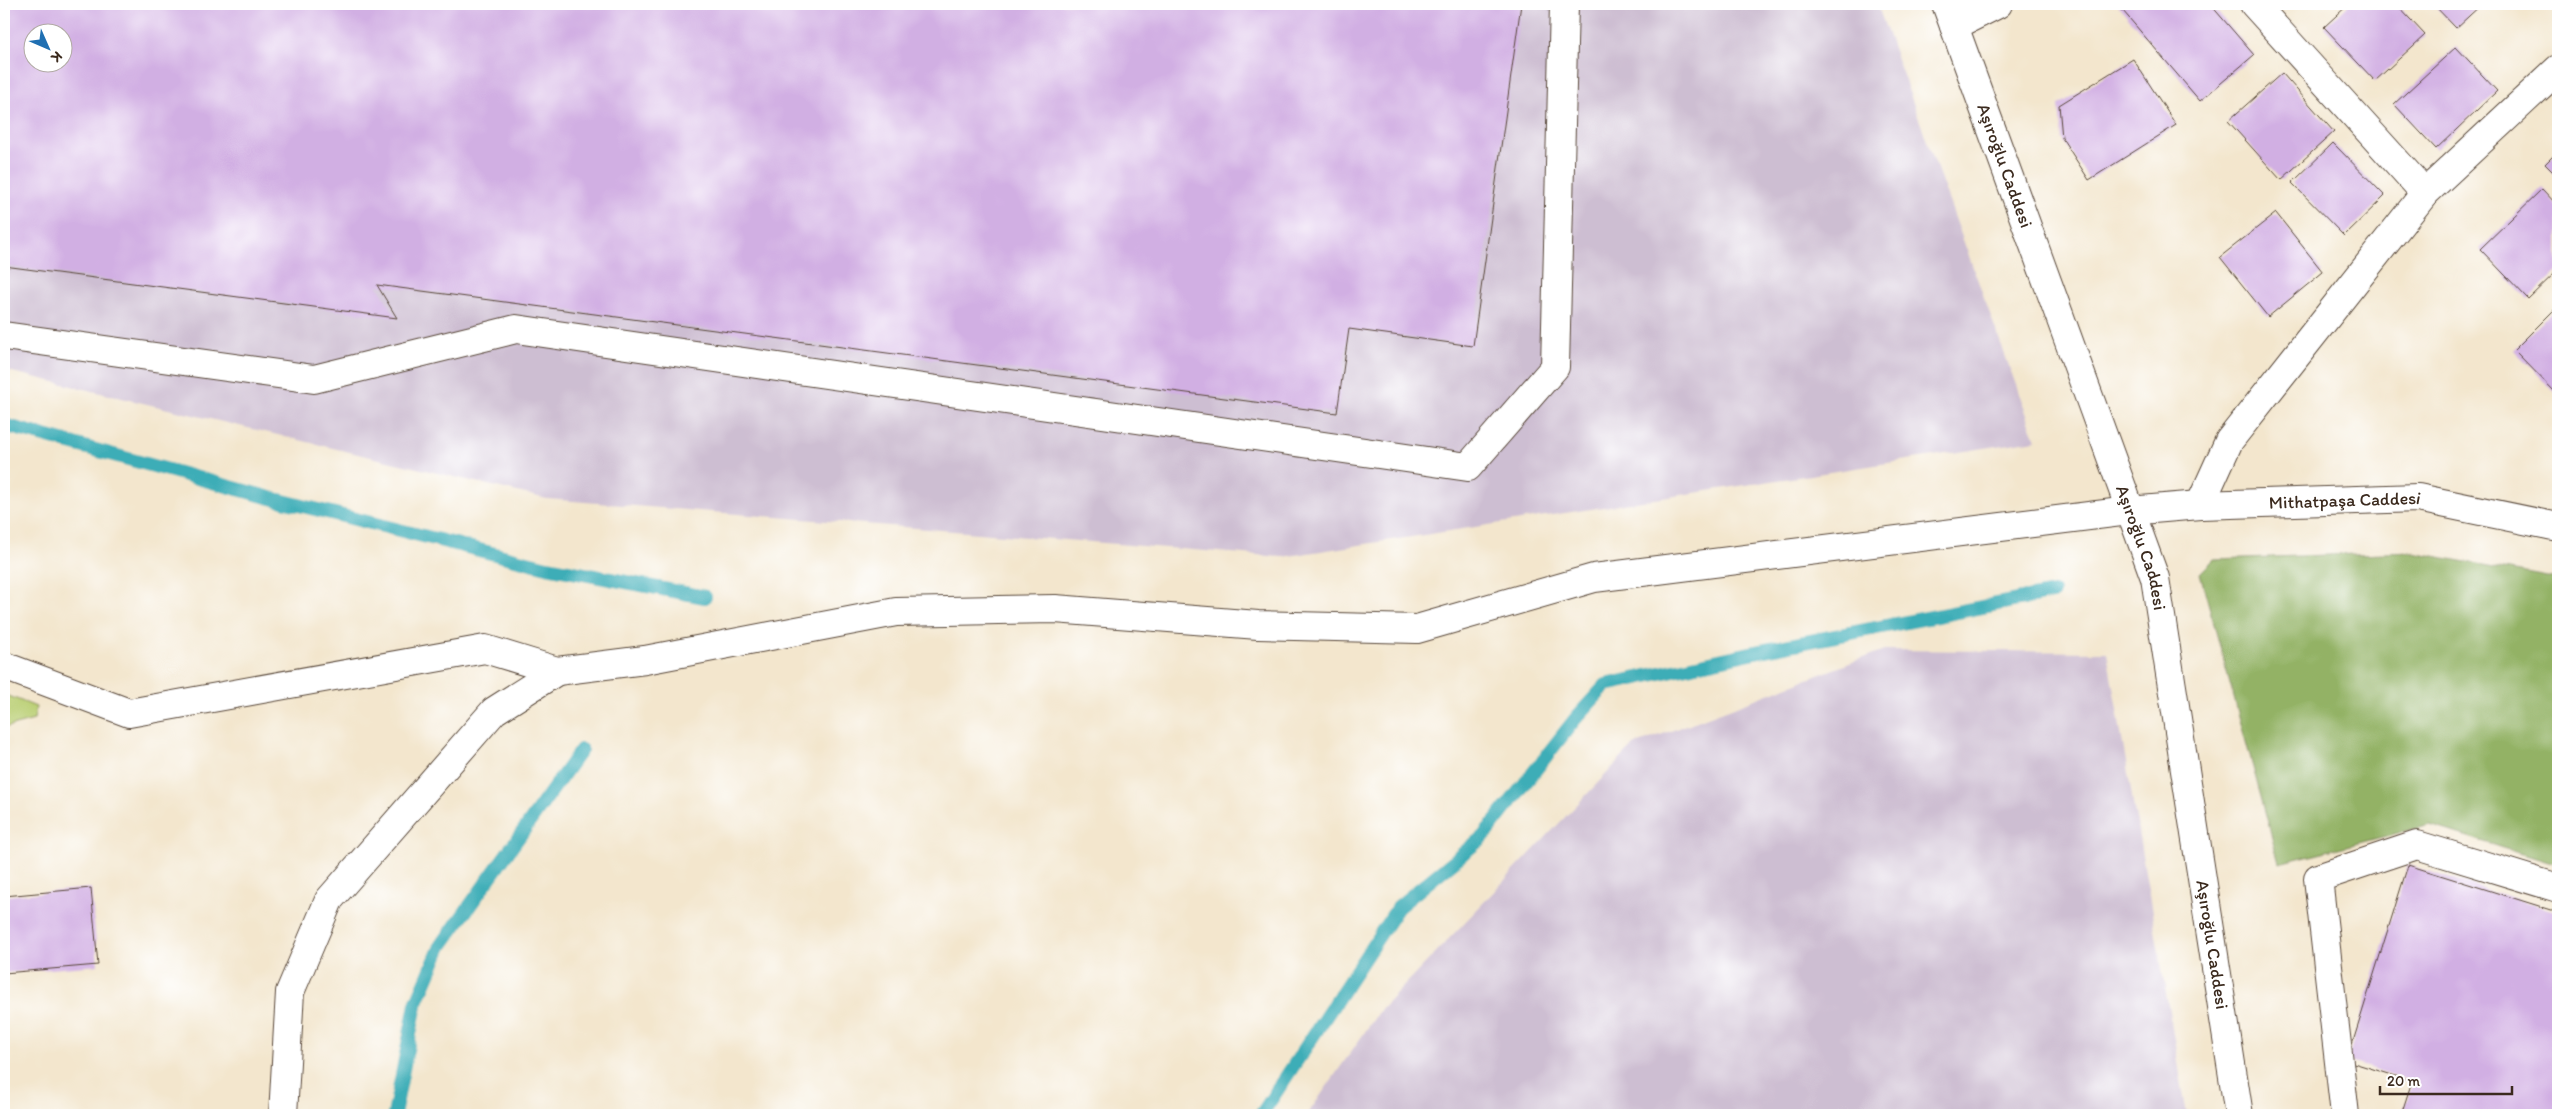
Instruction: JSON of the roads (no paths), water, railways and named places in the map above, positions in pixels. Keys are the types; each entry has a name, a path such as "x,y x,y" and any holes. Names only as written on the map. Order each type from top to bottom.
{"street":[{"path":"4,336 314,379 516,329 1468,467 1555,366 1564,4"},
{"path":"1950,15 1998,4"},
{"path":"2254,4 2424,193"},
{"name":"Aşıroğlu Caddesi","path":"1950,15 2129,511 2155,578 2239,1115"},
{"path":"2200,505 2229,441 2424,193 2558,69"},
{"name":"Mithatpaşa Caddesi","path":"557,671 645,660 896,612 1054,609 1258,624 1417,629 1594,578 2129,511 2200,505 2418,498 2558,527"},
{"path":"4,666 129,713 485,649 557,671"},
{"path":"282,1115 290,992 329,900 494,711 557,671"},
{"path":"2345,1115 2318,878 2417,845 2558,888"}],"waterway":[{"path":"4,425 267,497 547,567 705,597"},
{"path":"1261,1115 1398,907 1483,837 1576,718 1606,685 1755,652 2053,593"},
{"path":"394,1115 416,1004 441,946 581,750"}]}
